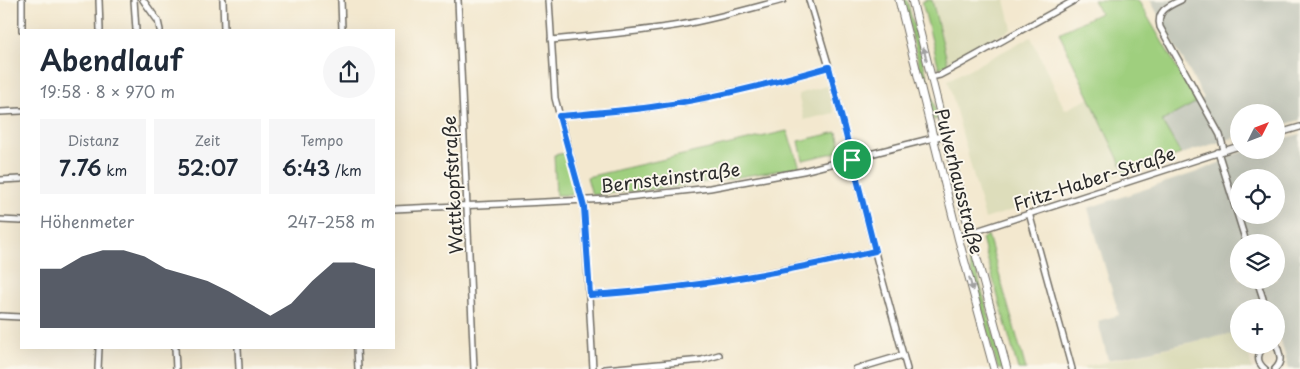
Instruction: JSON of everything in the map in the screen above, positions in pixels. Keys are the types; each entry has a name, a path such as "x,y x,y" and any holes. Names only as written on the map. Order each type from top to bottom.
{"main road":[{"name":"Pulverhausstraße","path":"899,0 958,237 994,369"},
{"name":"Pulverhausstraße","path":"912,0 970,233 1007,369"}],"street":[{"path":"22,0 22,29"},
{"path":"98,0 100,29"},
{"path":"134,0 136,29"},
{"path":"143,0 158,21 160,29"},
{"path":"223,0 224,29"},
{"path":"341,0 342,29"},
{"name":"Wattkopfstraße","path":"458,0 474,369"},
{"path":"550,0 553,80 559,116 583,201 593,369"},
{"path":"551,40 632,32 681,24 735,13 784,0"},
{"path":"809,0 829,67 907,369"},
{"path":"931,77 940,75 957,66 1075,0"},
{"path":"1180,0 1162,12 1159,20 1160,27 1220,135 1224,150"},
{"path":"559,116 642,108 694,100 768,84 829,67"},
{"path":"0,112 20,111"},
{"path":"1285,131 1300,127"},
{"name":"Bernsteinstraße","path":"395,210 583,201 638,197 710,188 852,160 946,135"},
{"name":"Fritz-Haber-Straße","path":"958,237 1230,148"},
{"path":"1218,152 1244,234"},
{"path":"0,180 20,179"},
{"path":"1029,213 1072,369"},
{"path":"0,220 20,221"},
{"path":"590,295 720,282 799,268 875,251"},
{"path":"0,316 20,317"},
{"path":"98,369 99,349"},
{"path":"176,349 176,369"},
{"path":"238,349 239,369"},
{"path":"356,349 358,369"},
{"path":"1259,354 1260,365 1265,369"},
{"path":"1274,369 1280,363 1279,354"},
{"path":"606,369 702,360 719,355"},
{"path":"856,369 903,355"}],"shaded area":[{"path":"933,0 1005,0 1012,29 949,64"},
{"path":"1150,0 1300,0 1300,120 1285,124 1285,104 1230,104 1230,139 1181,154 1162,121 1204,98"},
{"path":"1031,37 1065,110 1090,98 1125,173 985,219 948,80"},
{"path":"827,86 834,113 804,120 798,94"},
{"path":"1300,134 1300,369 1289,369 1285,354 1285,299 1230,299 1230,334 1108,360 1098,321 1119,315 1088,208 1197,172 1226,160 1230,156 1230,159 1285,159 1285,138"},
{"path":"1230,334 1230,354 1249,354 1252,369 1084,369 1083,367"}],"green space":[{"path":"903,0 907,0 938,119 933,120"},
{"path":"932,0 948,64 939,68 922,2"},
{"path":"1093,0 1138,0 1197,102 1162,121 1181,154 1125,173 1059,33 1100,13"},
{"path":"787,131 800,167 676,187 592,195 587,177"},
{"path":"837,132 842,151 803,160 799,141"},
{"path":"565,153 575,192 571,195 556,195 554,155"},
{"path":"988,235 1026,369 1018,369 982,239"},
{"path":"971,250 1003,369 998,369 966,251"}],"route":[{"path":"829,67 852,160 875,251 799,268 720,282 590,295 583,201 559,116 642,108 694,100 763,86 829,67"}]}
